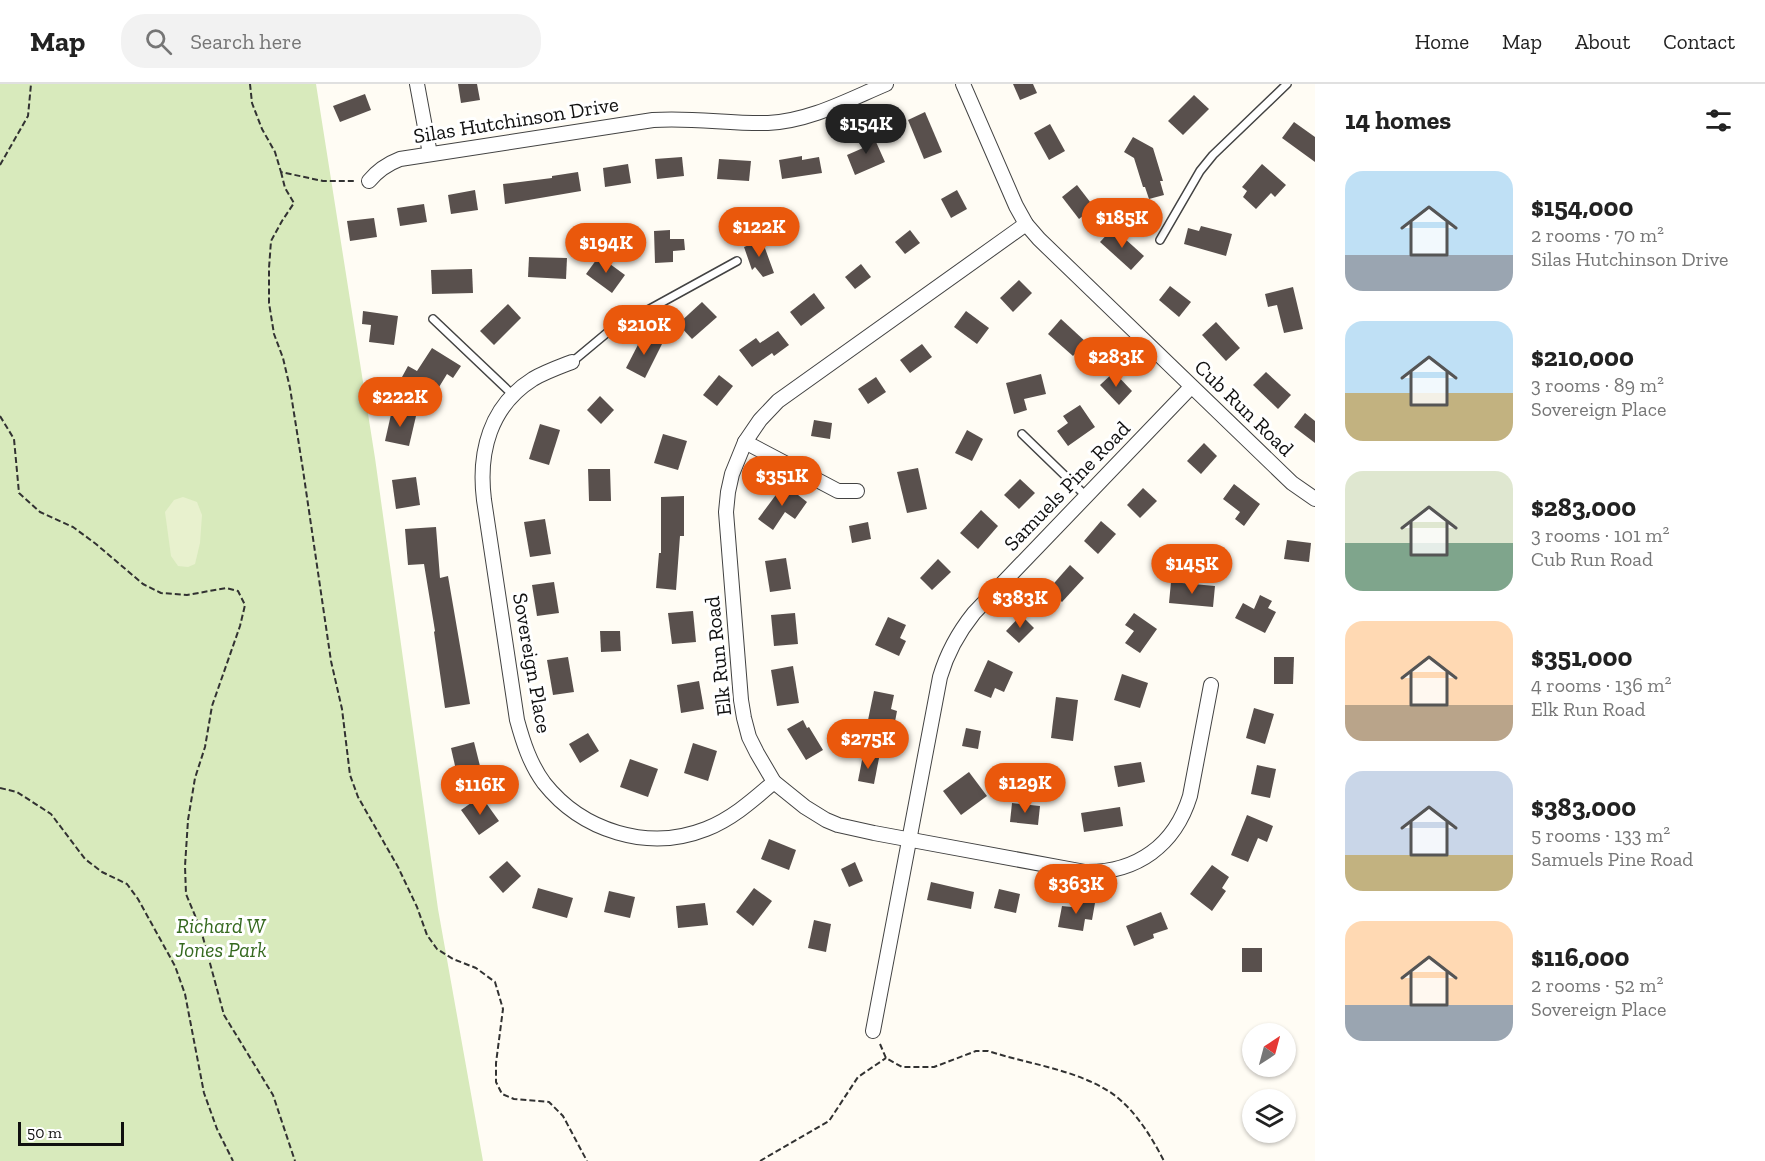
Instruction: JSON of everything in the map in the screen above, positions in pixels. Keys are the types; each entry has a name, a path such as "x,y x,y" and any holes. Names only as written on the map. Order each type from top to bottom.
{"street":[{"path":"417,84 430,154"},
{"name":"Silas Hutchinson Drive","path":"369,181 388,164 400,159 653,120 675,118 769,123 793,120 815,114 886,84"},
{"name":"Cub Run Road","path":"963,84 1026,224 1191,387 1292,483 1315,499"},
{"name":"Elk Run Road","path":"1026,224 791,391 766,413 745,442 732,474 726,512 741,700 749,737 774,782 805,807 838,825 1085,872 1116,870 1145,858 1170,837 1182,818 1190,796 1211,685"},
{"name":"Sovereign Place","path":"572,362 534,378 504,406 486,441 482,460 481,480 517,720 527,752 543,782 558,799 589,822 627,836 667,838 707,829 743,808 774,782"},
{"name":"Samuels Pine Road","path":"873,1031 940,677 950,650 974,613 1191,387"},
{"path":"745,442 838,491 857,491"}],"lane":[{"path":"1160,240 1200,171 1213,155 1287,84"},
{"path":"572,362 608,332 737,261"},
{"path":"433,319 514,396"},
{"path":"1022,434 1086,496"}],"path":[{"path":"0,165 28,116 31,84"},
{"path":"250,84 252,103 262,129 275,152 285,188 294,203 271,241 269,303 274,334 283,358 290,388 331,661 342,709 350,775 358,797 398,867 427,935 437,949 476,968 495,982 503,1008 496,1063 496,1082 502,1094 514,1099 549,1102 563,1116 587,1161"},
{"path":"281,172 323,181 369,181"},
{"path":"0,416 14,439 20,493 40,512 73,528 96,544 143,584 161,593 187,595 226,588 238,591 245,605 212,706 205,747 195,778 188,820 186,894 201,930 224,1015 273,1095 295,1161"},
{"path":"0,788 17,792 51,814 85,860 102,872 127,884 138,899 175,966 185,994 204,1093 217,1129 233,1161"},
{"path":"873,1031 886,1058 902,1066 934,1067 976,1051 988,1051 1075,1074 1112,1093 1132,1112 1146,1130 1164,1161"},
{"path":"760,1161 829,1121 858,1077 886,1058"}],"green space":[{"name":"Richard W Jones Park","path":"0,84 316,84 375,458 438,909 483,1161 0,1161"},
{"path":"183,497 197,502 202,515 200,543 195,564 188,567 178,566 171,556 165,512 174,500"}],"building":[{"path":"458,84 477,84 480,100 461,103"},
{"path":"1013,84 1033,84 1037,93 1020,100"},
{"path":"365,94 371,110 340,122 333,106"},
{"path":"1194,95 1209,109 1183,135 1168,121"},
{"path":"925,112 942,152 924,159 908,120"},
{"path":"1294,122 1315,137 1315,162 1282,138"},
{"path":"1050,124 1065,151 1049,160 1034,133"},
{"path":"872,133 885,162 855,175 847,155 863,148 859,138"},
{"path":"1133,137 1153,148 1163,181 1160,181 1164,195 1149,199 1134,158 1124,152"},
{"path":"802,156 802,160 819,157 822,173 782,179 779,160"},
{"path":"682,157 684,176 657,179 655,159"},
{"path":"719,159 751,161 749,181 717,179"},
{"path":"628,164 631,183 605,187 603,168"},
{"path":"1262,164 1286,185 1275,197 1271,193 1256,209 1243,197 1247,191 1242,187"},
{"path":"578,172 581,191 505,204 503,184 552,178 552,176"},
{"path":"1077,185 1094,207 1079,219 1062,197"},
{"path":"475,190 478,210 451,214 448,195"},
{"path":"957,190 967,209 951,218 941,199"},
{"path":"424,204 427,222 400,226 397,208"},
{"path":"374,218 377,237 350,241 347,221"},
{"path":"1201,226 1232,234 1226,256 1184,244 1188,228 1199,231"},
{"path":"1113,228 1144,256 1131,270 1100,242"},
{"path":"670,230 670,239 684,239 685,250 673,251 673,262 655,263 654,231"},
{"path":"910,230 920,243 905,254 895,242"},
{"path":"762,240 774,273 763,277 755,267 752,270 744,247"},
{"path":"599,256 625,275 612,293 586,274"},
{"path":"529,257 567,258 566,279 528,277"},
{"path":"861,264 871,277 855,289 845,277"},
{"path":"472,269 473,293 432,294 431,270"},
{"path":"1019,280 1032,293 1013,312 1000,298"},
{"path":"1170,286 1191,302 1179,317 1159,300"},
{"path":"1293,287 1303,329 1284,333 1277,305 1268,307 1265,294"},
{"path":"814,293 825,308 801,326 790,312"},
{"path":"702,302 717,317 692,339 678,324"},
{"path":"508,304 521,318 494,345 480,331"},
{"path":"363,311 398,316 394,345 369,342 371,325 362,324"},
{"path":"966,311 989,328 977,344 954,327"},
{"path":"1061,319 1086,342 1073,356 1048,334"},
{"path":"1216,322 1240,348 1226,361 1202,335"},
{"path":"778,331 789,345 774,356 772,353 752,367 739,350 756,338 760,343"},
{"path":"643,335 662,344 645,378 626,368"},
{"path":"922,344 932,357 910,373 900,360"},
{"path":"432,348 461,366 453,378 447,374 433,397 402,377 408,366 417,371"},
{"path":"1114,372 1132,391 1119,405 1100,385"},
{"path":"1266,372 1291,395 1278,409 1253,385"},
{"path":"1041,374 1046,394 1024,399 1027,410 1014,414 1006,383"},
{"path":"719,375 733,386 717,406 703,395"},
{"path":"876,377 886,392 868,404 858,389"},
{"path":"600,396 614,410 601,424 587,410"},
{"path":"1080,405 1095,427 1068,446 1057,431 1068,423 1063,416"},
{"path":"392,410 416,416 409,446 385,441"},
{"path":"1305,413 1315,421 1315,443 1294,427"},
{"path":"814,420 832,423 830,439 811,436"},
{"path":"540,424 560,430 549,465 529,459"},
{"path":"967,430 983,439 972,461 955,453"},
{"path":"663,434 687,441 678,470 654,463"},
{"path":"1204,443 1217,456 1201,474 1187,461"},
{"path":"918,468 927,509 907,513 897,472"},
{"path":"588,469 610,469 611,501 589,501"},
{"path":"416,477 420,505 396,509 392,480"},
{"path":"1020,479 1035,493 1019,509 1004,495"},
{"path":"784,484 807,502 795,519 785,512 773,530 758,519"},
{"path":"1234,484 1260,504 1244,526 1235,519 1240,512 1223,499"},
{"path":"1143,488 1157,501 1140,518 1127,505"},
{"path":"684,496 684,536 680,536 676,590 656,588 659,553 661,553 661,497"},
{"path":"981,510 998,526 978,549 960,533"},
{"path":"545,519 551,554 530,557 524,522"},
{"path":"1101,521 1116,534 1098,554 1084,541"},
{"path":"868,522 871,539 852,543 849,526"},
{"path":"436,527 440,578 448,576 470,704 445,708 424,564 408,565 405,529"},
{"path":"1287,540 1311,543 1309,562 1284,559"},
{"path":"786,558 791,589 770,592 765,561"},
{"path":"938,559 951,572 932,590 920,578"},
{"path":"1070,565 1084,578 1062,602 1048,590"},
{"path":"554,582 559,613 537,616 532,585"},
{"path":"1171,582 1215,586 1213,607 1169,603"},
{"path":"1260,595 1272,601 1268,608 1276,612 1265,633 1235,618 1243,603 1254,609"},
{"path":"693,611 696,642 672,644 668,613"},
{"path":"795,613 798,644 774,646 771,615"},
{"path":"1134,613 1157,629 1140,653 1125,643 1134,631 1125,625"},
{"path":"1021,615 1034,628 1019,643 1006,631"},
{"path":"888,617 906,625 900,638 906,641 899,656 875,645"},
{"path":"600,631 620,631 621,651 601,652"},
{"path":"568,657 574,692 553,695 547,660"},
{"path":"1274,657 1294,657 1293,684 1274,684"},
{"path":"988,660 1013,672 1004,692 995,688 991,698 974,691"},
{"path":"793,666 799,703 777,706 771,670"},
{"path":"1122,674 1148,683 1140,708 1114,700"},
{"path":"699,681 704,709 681,713 677,685"},
{"path":"874,691 894,695 891,709 897,711 894,727 868,720"},
{"path":"1056,697 1078,700 1073,741 1051,738"},
{"path":"1254,708 1274,714 1265,744 1246,738"},
{"path":"803,720 823,750 806,760 787,729"},
{"path":"966,728 981,731 978,749 962,746"},
{"path":"588,733 599,751 580,763 569,744"},
{"path":"474,742 482,774 458,779 451,748"},
{"path":"693,743 717,751 708,781 684,773"},
{"path":"863,755 879,758 874,784 858,781"},
{"path":"630,759 658,769 648,797 620,787"},
{"path":"1141,762 1145,782 1118,787 1114,766"},
{"path":"1257,765 1276,769 1270,798 1251,794"},
{"path":"969,772 987,796 961,815 943,791"},
{"path":"481,796 499,821 479,835 461,810"},
{"path":"1012,803 1040,806 1038,825 1010,822"},
{"path":"1120,807 1123,826 1084,832 1081,813"},
{"path":"1247,815 1273,826 1267,842 1258,838 1248,862 1231,855"},
{"path":"769,839 796,850 789,870 761,859"},
{"path":"507,861 521,876 503,893 489,877"},
{"path":"855,862 863,881 849,887 841,869"},
{"path":"1212,865 1229,877 1222,888 1226,891 1212,911 1190,894"},
{"path":"931,882 974,892 971,909 927,900"},
{"path":"538,888 573,898 567,918 532,908"},
{"path":"754,888 772,901 753,926 736,912"},
{"path":"999,889 1020,894 1016,913 994,908"},
{"path":"609,891 635,897 630,918 604,912"},
{"path":"1073,899 1095,903 1092,920 1085,919 1083,931 1058,927 1062,906 1072,907"},
{"path":"705,903 708,925 678,928 676,906"},
{"path":"1161,912 1168,929 1153,934 1154,938 1134,946 1126,926"},
{"path":"814,920 831,924 826,952 808,948"},
{"path":"1242,948 1262,948 1262,972 1242,972"}]}
